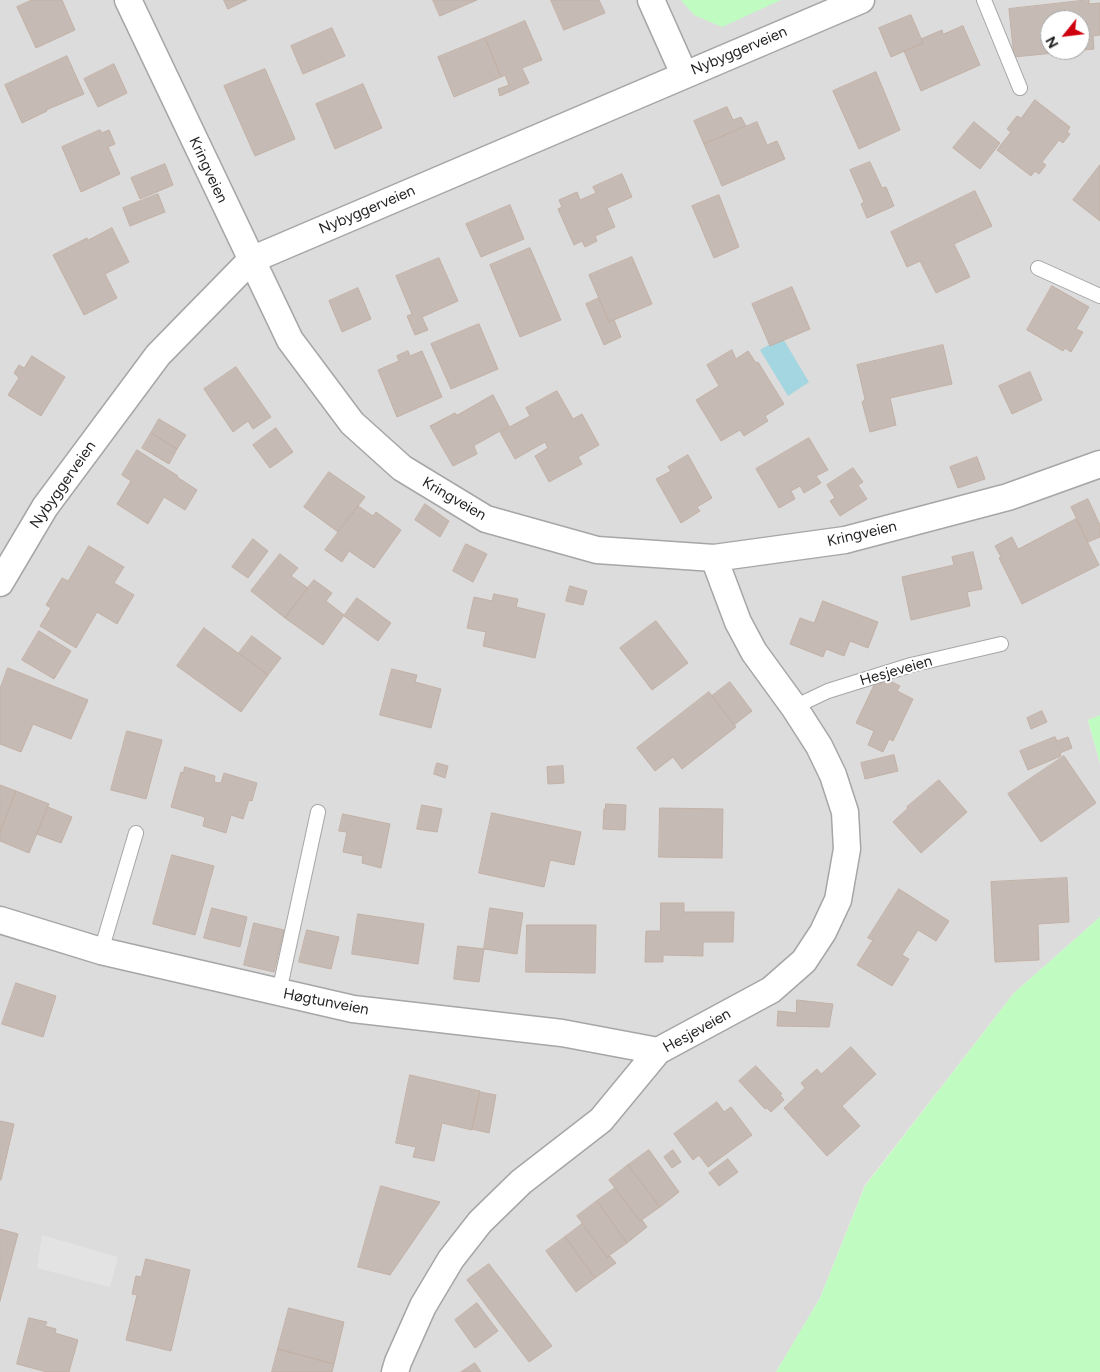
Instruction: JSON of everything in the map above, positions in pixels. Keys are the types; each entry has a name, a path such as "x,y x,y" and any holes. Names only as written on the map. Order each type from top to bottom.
{"street":[{"name":"Kringveien","path":"128,0 290,340 352,423 402,468 486,519 597,550 714,558 845,540 1008,497 1100,464"},
{"path":"651,0 684,74"},
{"name":"Nybyggerveien","path":"0,584 46,507 158,355 251,260 861,0"},
{"name":"Hesjeveien","path":"395,1372 423,1306 451,1259 480,1222 521,1182 601,1120 658,1052 771,990 804,961 823,932 838,900 847,850 845,812 819,746 794,707 754,652 738,622 714,558"},
{"name":"Høgtunveien","path":"0,920 101,951 353,1009 562,1034 658,1052"}],"lane":[{"path":"984,0 1020,88"},
{"path":"1038,268 1100,296"},
{"name":"Hesjeveien","path":"794,707 828,691 911,665 1001,644"},
{"path":"279,992 318,812"},
{"path":"101,951 136,833"}],"shaded area":[{"path":"0,0 1100,0 1100,715 1088,721 1100,763 1100,917 1014,993 865,1185 820,1298 776,1372 0,1372"},
{"path":"42,1235 118,1257 110,1287 37,1268"}],"green space":[{"path":"681,0 781,0 722,27 694,15"},
{"path":"1100,715 1100,763 1088,720"},
{"path":"1100,917 1100,1372 776,1372 820,1298 865,1186 1014,993"}],"water":[{"path":"782,337 809,382 788,396 760,350"}],"building":[{"path":"32,0 62,0 75,30 36,48 17,7"},
{"path":"224,0 247,0 228,9"},
{"path":"433,0 477,0 440,16"},
{"path":"551,0 599,0 605,13 564,30"},
{"path":"1089,0 1089,4 1100,3 1100,35 1093,36 1094,49 1090,49 1090,10 1040,10 1040,54 1014,57 1009,9"},
{"path":"911,15 923,43 891,57 879,28"},
{"path":"525,21 542,60 522,68 529,83 500,96 498,89 509,85 505,75 501,77 485,38"},
{"path":"963,26 980,65 921,91 904,51 923,43 921,39 942,30 943,34"},
{"path":"332,28 345,56 303,74 291,46"},
{"path":"485,38 501,77 454,97 438,57"},
{"path":"67,56 84,94 46,110 22,123 5,85"},
{"path":"114,64 127,93 98,107 84,79"},
{"path":"265,69 295,139 255,156 224,86"},
{"path":"876,72 900,130 859,149 833,91"},
{"path":"363,84 382,128 335,149 316,104"},
{"path":"1035,100 1070,127 1067,132 1070,134 1063,143 1059,140 1042,162 1046,165 1039,174 1035,171 1031,176 997,150 1011,132 1007,129 1017,116 1021,118"},
{"path":"727,107 733,120 741,117 746,126 704,144 694,121"},
{"path":"757,122 767,145 777,141 785,159 722,186 704,144"},
{"path":"974,122 1000,143 980,169 953,148"},
{"path":"100,130 102,133 109,130 115,144 108,147 120,174 81,192 62,147"},
{"path":"870,162 882,188 886,187 894,206 867,218 861,204 864,202 850,170"},
{"path":"165,164 173,185 140,199 131,178"},
{"path":"1100,165 1100,221 1073,200"},
{"path":"622,174 632,197 607,208 615,227 595,236 597,241 585,247 582,241 574,245 558,209 562,207 559,200 577,192 580,200 596,193 593,187"},
{"path":"975,191 992,226 954,244 970,277 936,293 920,261 907,267 891,232"},
{"path":"158,194 165,212 130,226 123,208"},
{"path":"719,195 739,247 714,258 692,206"},
{"path":"510,205 524,239 481,257 466,224"},
{"path":"112,228 129,262 105,274 117,298 84,315 53,255"},
{"path":"530,248 561,320 520,337 490,265"},
{"path":"632,257 652,304 609,322 589,275"},
{"path":"439,258 458,301 422,317 428,330 415,335 407,316 412,314 396,276"},
{"path":"1052,286 1089,307 1076,329 1083,332 1071,352 1065,348 1063,351 1027,330"},
{"path":"792,287 810,329 770,346 752,304"},
{"path":"358,288 371,319 342,332 329,301"},
{"path":"599,298 609,322 614,320 621,337 604,345 586,304"},
{"path":"479,324 498,369 451,389 431,344"},
{"path":"943,345 952,384 890,398 896,425 870,432 862,402 865,399 857,365"},
{"path":"732,350 736,359 748,351 756,363 758,362 784,404 765,416 768,421 744,436 740,430 721,441 696,400 719,386 707,365"},
{"path":"408,351 410,356 422,351 442,397 397,417 378,370 399,361 397,356"},
{"path":"32,356 65,377 41,416 8,395 19,378 14,373 19,365 24,368"},
{"path":"236,367 271,417 253,429 248,421 233,432 204,389"},
{"path":"1030,372 1042,400 1012,414 999,386"},
{"path":"557,391 573,419 582,414 599,445 578,457 582,464 549,482 535,456 548,448 545,442 515,459 500,432 530,416 526,408"},
{"path":"493,395 509,426 475,445 477,454 453,466 430,426 455,413 457,415"},
{"path":"159,419 186,435 177,449 151,433"},
{"path":"276,428 293,452 270,468 253,445"},
{"path":"151,433 177,449 169,464 142,448"},
{"path":"809,438 828,470 816,476 821,483 804,493 800,486 791,491 795,499 779,508 756,469"},
{"path":"137,450 197,490 185,510 164,497 148,524 117,504 131,481 122,475"},
{"path":"688,455 712,498 697,507 700,511 681,523 656,479 671,471 668,467"},
{"path":"977,457 985,479 958,488 950,467"},
{"path":"853,468 863,482 858,485 867,499 840,516 830,501 835,498 827,485"},
{"path":"329,472 365,497 338,532 304,507"},
{"path":"1088,499 1100,525 1100,537 1088,542 1071,507"},
{"path":"425,504 449,521 440,537 415,520"},
{"path":"358,506 373,516 376,512 401,530 374,568 349,551 342,562 325,550"},
{"path":"1076,519 1099,565 1022,604 995,546 1012,537 1018,549"},
{"path":"253,539 268,551 248,578 232,567"},
{"path":"466,544 487,554 473,582 453,571"},
{"path":"89,546 124,567 114,583 134,595 117,624 97,612 76,648 40,626 51,608 46,605 62,578 68,581"},
{"path":"973,552 982,589 967,592 970,606 911,620 902,577 954,565 952,557"},
{"path":"280,554 298,568 291,576 308,588 285,618 251,591"},
{"path":"314,580 332,593 326,601 344,615 323,645 285,618"},
{"path":"570,586 587,591 583,605 566,601"},
{"path":"494,594 518,599 516,607 545,614 535,658 483,646 486,632 467,628 474,597 492,601"},
{"path":"357,598 391,623 378,641 344,616"},
{"path":"823,601 878,622 868,648 850,641 844,656 826,649 823,657 790,644 800,618 814,623"},
{"path":"656,621 688,663 652,690 620,648"},
{"path":"204,628 268,675 241,712 177,666"},
{"path":"39,631 71,651 54,679 22,660"},
{"path":"252,636 281,658 268,675 239,653"},
{"path":"8,668 88,700 71,739 33,724 21,752 0,744 0,689"},
{"path":"392,669 417,675 415,682 441,689 431,728 380,715"},
{"path":"884,678 900,686 897,691 913,699 893,741 889,739 883,752 868,745 874,731 856,723 876,681 881,684"},
{"path":"730,682 752,711 734,725 712,696"},
{"path":"709,692 736,727 682,769 673,757 655,771 637,748"},
{"path":"1042,711 1047,722 1031,729 1027,718"},
{"path":"127,731 162,740 146,799 111,790"},
{"path":"1055,737 1057,741 1068,737 1072,748 1060,753 1061,756 1028,770 1020,751"},
{"path":"894,755 898,771 865,779 861,763"},
{"path":"1064,756 1096,803 1041,842 1008,794"},
{"path":"437,763 448,766 445,778 434,774"},
{"path":"563,766 564,783 548,784 547,767"},
{"path":"185,767 215,776 214,782 221,783 224,773 257,783 252,801 249,800 243,819 231,815 226,833 203,826 205,817 171,807 181,772 183,773"},
{"path":"939,780 967,812 921,853 893,822 907,807"},
{"path":"0,785 16,791 0,832"},
{"path":"16,791 49,804 29,853 0,841 0,832"},
{"path":"606,804 626,805 625,830 603,829"},
{"path":"422,805 442,809 437,832 417,829"},
{"path":"48,807 72,817 61,843 37,834"},
{"path":"660,808 723,809 722,858 659,857"},
{"path":"492,813 581,832 574,865 550,860 544,887 479,873"},
{"path":"343,814 390,824 381,868 362,863 363,856 343,852 347,832 339,831"},
{"path":"172,855 214,866 195,935 153,924"},
{"path":"1067,878 1069,922 1038,924 1039,960 995,962 991,882"},
{"path":"899,889 949,921 936,941 918,930 902,955 909,959 892,986 857,965 873,940 868,938"},
{"path":"661,903 684,903 684,912 734,912 733,942 703,942 703,956 663,955 663,962 645,962 646,931 660,931"},
{"path":"212,908 247,917 240,947 204,938"},
{"path":"490,908 523,913 517,954 484,949"},
{"path":"358,914 424,924 418,964 352,954"},
{"path":"254,923 284,930 274,972 244,965"},
{"path":"527,925 596,925 595,973 526,972"},
{"path":"307,930 339,937 331,969 299,962"},
{"path":"458,946 484,949 479,982 454,979"},
{"path":"16,983 56,996 43,1037 2,1024"},
{"path":"797,1000 833,1004 829,1027 777,1026 778,1011 796,1013"},
{"path":"851,1047 876,1074 842,1106 860,1126 827,1156 784,1108 805,1088 801,1083 817,1069 821,1074"},
{"path":"756,1066 782,1094 780,1095 784,1100 771,1112 767,1108 765,1109 739,1081"},
{"path":"410,1075 480,1091 472,1130 442,1123 434,1161 413,1157 416,1147 396,1143"},
{"path":"480,1092 496,1095 489,1133 472,1129"},
{"path":"717,1102 724,1112 731,1107 752,1135 708,1167 699,1155 693,1160 674,1134"},
{"path":"0,1121 14,1124 1,1180 0,1180"},
{"path":"649,1150 679,1192 660,1207 628,1165"},
{"path":"673,1150 681,1162 672,1168 664,1157"},
{"path":"728,1159 738,1172 719,1186 709,1173"},
{"path":"628,1165 660,1207 640,1221 609,1180"},
{"path":"381,1186 440,1202 390,1275 358,1267"},
{"path":"615,1188 640,1221 642,1220 647,1227 627,1243 597,1201"},
{"path":"597,1201 627,1243 607,1257 577,1216"},
{"path":"582,1224 607,1257 610,1256 616,1263 595,1278 565,1237"},
{"path":"0,1229 18,1234 0,1301"},
{"path":"565,1237 595,1278 576,1292 546,1251"},
{"path":"146,1259 190,1270 171,1351 126,1340 137,1295 132,1294 136,1276 141,1277"},
{"path":"489,1264 552,1346 529,1362 467,1280"},
{"path":"477,1303 498,1331 475,1348 455,1320"},
{"path":"289,1308 344,1322 334,1364 278,1349"},
{"path":"29,1318 47,1322 45,1326 56,1329 55,1333 78,1340 69,1372 47,1372 17,1364"},
{"path":"278,1349 334,1364 332,1372 272,1372"},
{"path":"475,1363 481,1372 461,1372"}]}
